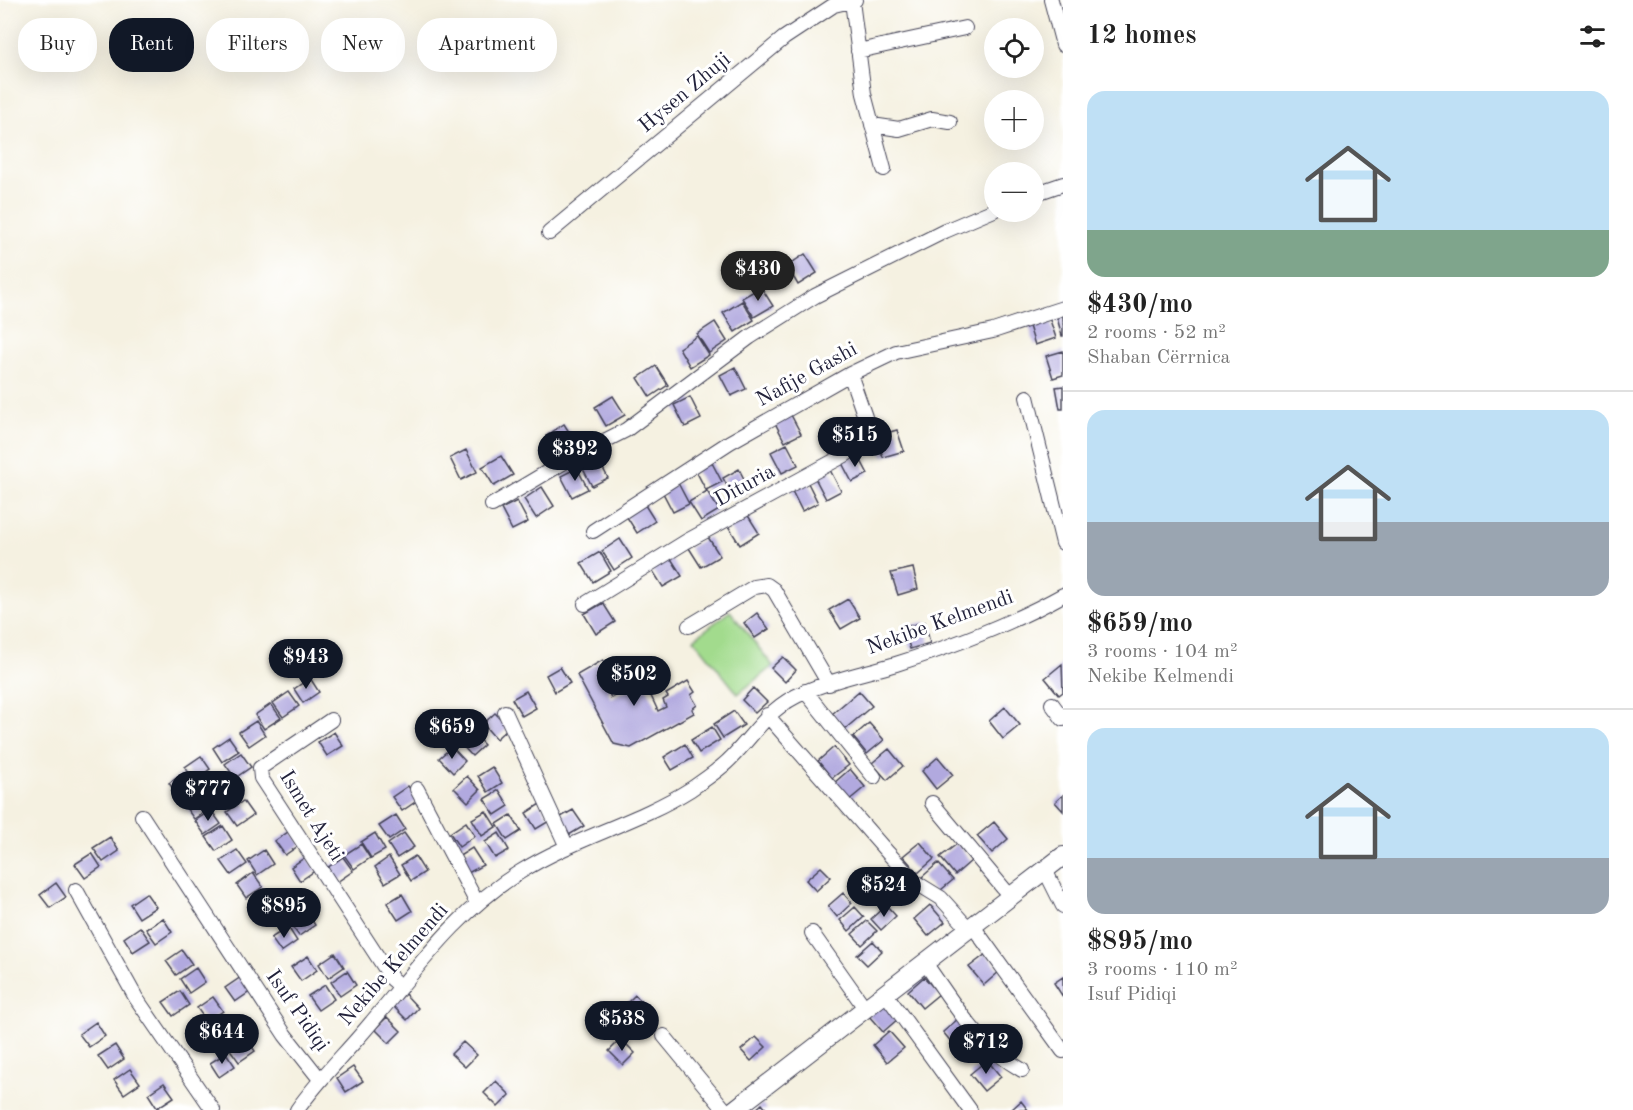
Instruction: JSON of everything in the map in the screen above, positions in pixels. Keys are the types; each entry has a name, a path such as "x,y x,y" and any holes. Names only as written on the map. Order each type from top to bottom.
{"street":[{"path":"853,0 864,94 884,169"},
{"name":"Hysen Zhuji","path":"549,233 784,38 834,5 853,0"},
{"path":"1051,0 1063,45"},
{"path":"858,51 965,28"},
{"path":"872,125 899,129 932,119 950,122"},
{"path":"1044,191 1063,184"},
{"path":"492,505 571,458 626,430 750,337 815,296 945,231 984,214"},
{"name":"Nafije Gashi","path":"593,531 730,442 850,374 896,352 993,331 1063,308"},
{"name":"Dituria","path":"585,604 687,541 845,455 866,440 865,417 850,374"},
{"path":"1027,397 1063,543"},
{"path":"689,626 754,587 766,585 774,590 829,684"},
{"name":"Nekibe Kelmendi","path":"297,1110 319,1078 359,1037 399,985 477,903 520,872 567,847 625,824 690,789 732,758 778,705 805,692 942,648 1039,608 1063,595"},
{"path":"805,692 874,777"},
{"path":"1052,704 1063,719"},
{"path":"505,712 567,847"},
{"path":"767,716 915,882 941,898 970,927 1063,1051"},
{"name":"Ismet Ajeti","path":"331,720 270,759 260,768 261,778 392,980 399,985"},
{"name":"Nekibe Kelmendi","path":"417,789 477,903"},
{"path":"932,803 1009,895"},
{"name":"Isuf Pidiqi","path":"142,816 285,1035 319,1078"},
{"path":"734,1110 926,963 1009,895 1063,856"},
{"path":"1045,870 1063,906"},
{"path":"76,890 136,998 213,1110"},
{"path":"812,933 865,1008"},
{"path":"926,963 979,1039 1000,1058 1022,1070"},
{"path":"885,993 970,1110"},
{"path":"664,1036 725,1110"}],"green space":[{"path":"730,611 773,666 738,694 694,639"}],"building":[{"path":"805,254 817,273 798,285 787,266"},
{"path":"761,287 773,306 754,317 742,298"},
{"path":"742,301 754,320 735,332 723,313"},
{"path":"1063,312 1063,336 1062,336 1056,314"},
{"path":"1049,317 1056,338 1035,345 1028,323"},
{"path":"715,322 727,341 709,353 697,334"},
{"path":"697,336 709,355 690,367 679,348"},
{"path":"1063,351 1063,375 1053,378 1046,356"},
{"path":"656,366 668,385 650,397 638,378"},
{"path":"735,367 746,389 731,396 720,375"},
{"path":"1063,386 1063,409 1060,409 1056,387"},
{"path":"613,396 625,415 606,426 595,407"},
{"path":"690,397 701,419 685,427 674,405"},
{"path":"790,413 801,434 785,442 774,421"},
{"path":"564,424 576,443 558,455 546,436"},
{"path":"897,430 904,451 883,457 876,436"},
{"path":"787,444 798,465 782,473 771,452"},
{"path":"466,450 477,472 461,480 450,458"},
{"path":"857,453 868,474 852,482 841,461"},
{"path":"501,456 513,475 494,486 482,467"},
{"path":"597,457 608,478 592,486 581,465"},
{"path":"711,461 722,482 706,490 695,469"},
{"path":"577,468 588,489 572,497 561,476"},
{"path":"739,469 750,491 734,499 723,478"},
{"path":"830,470 841,491 826,499 815,478"},
{"path":"807,481 818,503 802,511 791,489"},
{"path":"678,483 689,504 673,512 662,491"},
{"path":"542,487 554,506 536,518 524,499"},
{"path":"707,491 719,510 701,521 689,502"},
{"path":"517,501 528,522 512,530 501,509"},
{"path":"643,502 655,521 637,533 625,514"},
{"path":"747,514 759,533 740,545 728,526"},
{"path":"708,537 720,556 701,567 689,548"},
{"path":"620,539 632,558 614,570 602,551"},
{"path":"600,552 611,571 593,582 581,563"},
{"path":"670,557 682,576 663,587 651,568"},
{"path":"913,568 918,589 898,595 891,573"},
{"path":"848,599 860,618 841,629 829,610"},
{"path":"603,603 615,622 596,634 584,614"},
{"path":"757,613 769,629 755,638 744,623"},
{"path":"925,622 930,643 910,649 904,627"},
{"path":"783,657 796,670 785,682 771,668"},
{"path":"603,660 615,681 612,683 615,686 608,691 611,698 644,681 658,711 666,707 663,700 668,697 666,694 688,681 695,692 691,695 697,705 692,709 694,713 631,748 614,744 577,675"},
{"path":"1062,664 1063,692 1059,695 1045,678"},
{"path":"560,667 570,683 555,692 546,675"},
{"path":"310,678 319,692 303,703 294,689"},
{"path":"753,688 767,702 755,713 742,700"},
{"path":"526,691 536,708 522,716 512,699"},
{"path":"859,691 872,706 845,729 832,714"},
{"path":"289,692 299,706 283,717 273,703"},
{"path":"271,704 281,718 264,729 255,715"},
{"path":"1005,707 1020,725 1003,739 989,721"},
{"path":"734,711 744,725 723,738 714,724"},
{"path":"495,713 509,727 496,739 483,724"},
{"path":"256,721 265,735 249,746 239,732"},
{"path":"869,723 884,740 867,754 853,737"},
{"path":"712,727 720,740 699,753 691,740"},
{"path":"471,731 484,745 472,756 459,742"},
{"path":"334,732 343,746 327,756 318,742"},
{"path":"229,737 239,751 222,762 213,748"},
{"path":"685,744 693,758 672,770 664,757"},
{"path":"452,747 465,761 453,773 439,758"},
{"path":"834,747 849,765 832,778 818,761"},
{"path":"889,749 903,766 887,780 872,763"},
{"path":"241,753 251,767 235,778 225,764"},
{"path":"201,756 210,769 194,781 185,767"},
{"path":"938,757 953,775 936,789 922,771"},
{"path":"492,767 502,783 488,792 478,776"},
{"path":"850,769 865,787 848,801 834,783"},
{"path":"184,773 198,793 183,804 169,783"},
{"path":"213,776 227,797 212,807 198,786"},
{"path":"467,776 480,790 468,802 454,788"},
{"path":"408,786 418,800 402,811 392,797"},
{"path":"499,790 509,806 495,815 484,799"},
{"path":"200,794 210,808 194,819 184,805"},
{"path":"1063,795 1063,811 1055,802"},
{"path":"243,801 253,815 237,826 227,812"},
{"path":"540,804 551,820 536,829 526,813"},
{"path":"211,810 221,824 205,835 195,821"},
{"path":"573,810 584,826 569,835 559,818"},
{"path":"486,811 496,827 482,836 472,819"},
{"path":"396,815 405,829 389,840 379,826"},
{"path":"511,815 521,831 507,840 497,824"},
{"path":"466,822 475,836 459,847 450,833"},
{"path":"994,822 1008,839 992,853 977,836"},
{"path":"223,826 232,840 216,851 206,837"},
{"path":"291,830 301,844 285,855 275,841"},
{"path":"375,833 385,850 371,858 361,842"},
{"path":"404,833 414,847 397,858 388,844"},
{"path":"499,833 509,850 495,858 485,842"},
{"path":"110,837 119,851 103,862 93,848"},
{"path":"920,842 934,859 918,873 903,856"},
{"path":"361,844 370,858 354,869 344,855"},
{"path":"957,844 971,861 955,875 940,857"},
{"path":"472,848 483,865 468,873 458,857"},
{"path":"237,850 247,864 231,875 221,861"},
{"path":"264,850 273,864 257,875 248,861"},
{"path":"92,853 101,867 85,878 75,864"},
{"path":"307,856 316,870 300,881 291,867"},
{"path":"415,856 425,872 411,881 401,865"},
{"path":"343,857 353,871 337,882 327,868"},
{"path":"389,857 400,874 385,883 375,867"},
{"path":"938,863 953,880 936,894 922,877"},
{"path":"821,867 831,877 816,891 806,880"},
{"path":"253,873 263,887 246,898 237,885"},
{"path":"56,883 66,897 50,908 40,895"},
{"path":"291,890 301,904 285,915 275,901"},
{"path":"146,893 156,907 139,918 130,904"},
{"path":"843,893 852,903 837,917 828,906"},
{"path":"402,894 412,911 398,920 387,903"},
{"path":"269,898 279,912 262,923 253,909"},
{"path":"886,905 896,916 881,930 871,919"},
{"path":"930,905 945,922 928,936 914,919"},
{"path":"855,907 864,917 849,931 840,920"},
{"path":"306,911 315,925 299,936 289,922"},
{"path":"163,918 172,932 156,943 146,929"},
{"path":"867,921 877,931 862,945 852,934"},
{"path":"140,927 150,941 133,952 124,938"},
{"path":"288,927 297,941 281,952 271,938"},
{"path":"873,941 882,951 867,965 857,955"},
{"path":"182,950 192,964 176,975 166,961"},
{"path":"335,953 344,967 328,978 319,964"},
{"path":"986,954 1000,971 984,985 969,967"},
{"path":"308,956 317,970 301,981 291,967"},
{"path":"196,968 205,982 189,993 180,979"},
{"path":"347,971 356,985 340,996 331,982"},
{"path":"241,977 251,991 235,1002 225,988"},
{"path":"924,977 939,994 922,1008 908,991"},
{"path":"1063,977 1063,997 1054,983"},
{"path":"325,985 334,999 318,1010 308,996"},
{"path":"180,991 189,1005 173,1016 163,1002"},
{"path":"405,994 418,1008 407,1020 393,1006"},
{"path":"635,995 649,1009 637,1021 623,1007"},
{"path":"213,997 223,1011 207,1022 197,1008"},
{"path":"885,1001 899,1018 883,1032 868,1015"},
{"path":"387,1017 401,1031 389,1043 375,1029"},
{"path":"959,1018 974,1035 957,1049 943,1032"},
{"path":"232,1020 241,1034 225,1045 216,1031"},
{"path":"96,1022 105,1036 89,1047 79,1034"},
{"path":"889,1031 904,1048 887,1062 873,1045"},
{"path":"245,1037 255,1051 239,1062 229,1048"},
{"path":"756,1037 766,1047 751,1061 741,1050"},
{"path":"621,1039 635,1053 623,1065 609,1051"},
{"path":"463,1042 477,1055 465,1067 451,1054"},
{"path":"115,1045 124,1059 108,1070 98,1056"},
{"path":"226,1053 235,1066 219,1077 210,1063"},
{"path":"987,1060 1001,1077 984,1091 970,1074"},
{"path":"353,1067 363,1081 346,1092 337,1078"},
{"path":"130,1069 140,1083 124,1094 114,1080"},
{"path":"496,1081 510,1095 498,1107 484,1093"},
{"path":"164,1083 174,1097 157,1108 148,1094"},
{"path":"1021,1101 1028,1110 1011,1110"},
{"path":"762,1104 767,1110 755,1110"}]}
